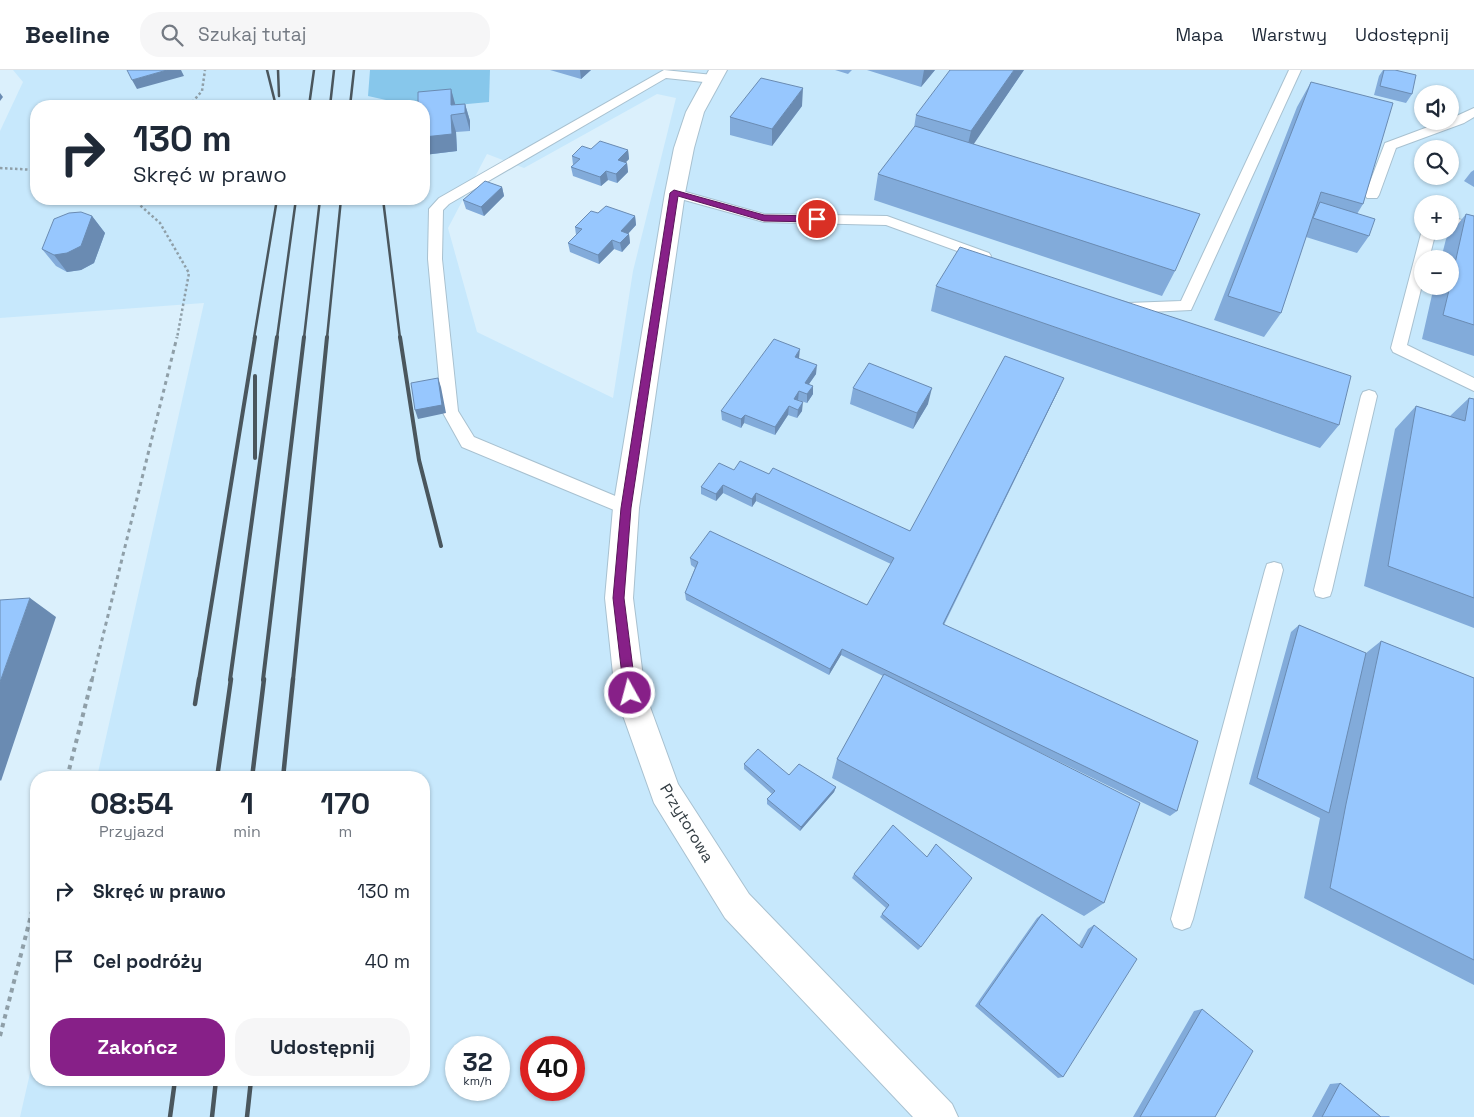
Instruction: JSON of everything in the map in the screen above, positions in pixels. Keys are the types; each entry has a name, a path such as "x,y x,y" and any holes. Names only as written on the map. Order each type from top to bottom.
{"street":[{"name":"Przytorowa","path":"716,75 695,112 684,148 674,193 626,508 619,598 630,693 665,792 737,906 939,1117"}],"lane":[{"path":"1108,301 1127,308 1186,306 1295,70"},
{"path":"626,508 468,442 450,411 435,259 436,209 444,201 664,74 716,75"},
{"path":"1372,195 1390,146 1459,120 1474,112"},
{"path":"674,193 764,218 888,221 998,261"},
{"path":"1459,224 1474,228"},
{"path":"1427,240 1399,348 1474,385"},
{"path":"1323,590 1369,396"},
{"path":"1182,919 1274,570"}],"path":[{"path":"194,100 202,91 205,70"},
{"path":"0,168 30,170"},
{"path":"69,771 176,345 188,273 160,224 139,205"},
{"path":"0,1036 30,919"}],"shaded area":[{"path":"13,70 1474,70 1474,1117 20,1117 30,1073 30,1086 430,1086 430,771 98,771 204,303 0,318 0,131 23,82","holes":["657,94 676,98 633,271 613,398 477,332 448,228 487,154 524,168"]},
{"path":"370,70 490,70 489,102 430,107 430,100 386,100 368,96"}],"building":[{"path":"127,70 167,70 132,80"},
{"path":"950,70 1014,70 971,131 916,115"},
{"path":"1384,70 1395,70 1416,75 1412,94 1380,86"},
{"path":"761,78 803,88 772,129 730,117"},
{"path":"1311,82 1393,103 1363,204 1321,192 1281,313 1228,296"},
{"path":"451,89 451,105 465,104 465,113 451,115 452,134 430,136 430,100 418,100 418,92"},
{"path":"915,126 1200,214 1175,271 878,174"},
{"path":"600,141 628,150 618,160 627,163 616,174 606,171 600,177 571,167 580,159 572,156 582,146 591,149"},
{"path":"485,181 502,187 481,207 463,200"},
{"path":"1320,202 1375,219 1369,236 1313,218"},
{"path":"606,206 635,216 621,231 629,234 620,243 612,240 598,255 568,243 582,229 575,227 591,211 598,213"},
{"path":"81,212 92,216 81,246 67,253 54,255 42,249 54,219 69,213"},
{"path":"1466,214 1474,216 1474,325 1443,315 1448,295 1459,295 1458,250"},
{"path":"960,247 1351,376 1339,425 936,286"},
{"path":"774,339 800,349 795,357 817,365 805,383 813,386 807,394 799,391 794,399 803,402 798,410 789,406 775,427 745,415 741,419 721,411"},
{"path":"1005,356 1064,378 943,624 1198,741 1177,811 842,649 830,669 685,593 698,562 690,558 710,531 867,605 894,558 756,493 752,499 723,485 716,494 701,487 719,463 734,470 740,461 769,474 773,468 910,531"},
{"path":"869,363 932,388 917,413 853,388"},
{"path":"438,378 442,405 415,410 411,383"},
{"path":"1469,398 1474,399 1474,598 1388,566 1416,406 1465,421"},
{"path":"30,598 0,682 0,600"},
{"path":"1299,625 1366,653 1329,813 1257,778"},
{"path":"1381,641 1474,678 1474,960 1330,888"},
{"path":"884,674 1140,803 1104,903 837,759"},
{"path":"758,749 789,775 799,764 836,787 801,827 767,799 775,791 744,764"},
{"path":"893,825 927,857 936,844 972,878 921,947 882,914 889,905 854,874"},
{"path":"1042,914 1082,948 1094,925 1137,959 1063,1077 979,1004"},
{"path":"1202,1009 1253,1051 1215,1117 1140,1117"},
{"path":"1340,1083 1381,1117 1322,1117"}],"railway":[{"path":"267,70 274,100"},
{"path":"278,70 279,96"},
{"path":"310,100 314,70"},
{"path":"331,100 334,70"},
{"path":"351,100 354,70"},
{"path":"254,338 276,205"},
{"path":"277,338 295,205"},
{"path":"304,338 319,205"},
{"path":"327,338 340,205"},
{"path":"384,205 400,338"},
{"path":"199,680 255,337"},
{"path":"230,680 277,337"},
{"path":"263,680 304,337"},
{"path":"293,680 327,337"},
{"path":"400,337 419,460 441,546"},
{"path":"255,376 255,458"},
{"path":"195,704 199,679"},
{"path":"218,771 231,679"},
{"path":"253,771 264,679"},
{"path":"284,771 293,679"},
{"path":"170,1117 174,1086"},
{"path":"212,1117 215,1086"},
{"path":"247,1117 250,1086"}],"route":[{"path":"630,693 619,598 626,508 674,193 764,218 817,219"}]}
